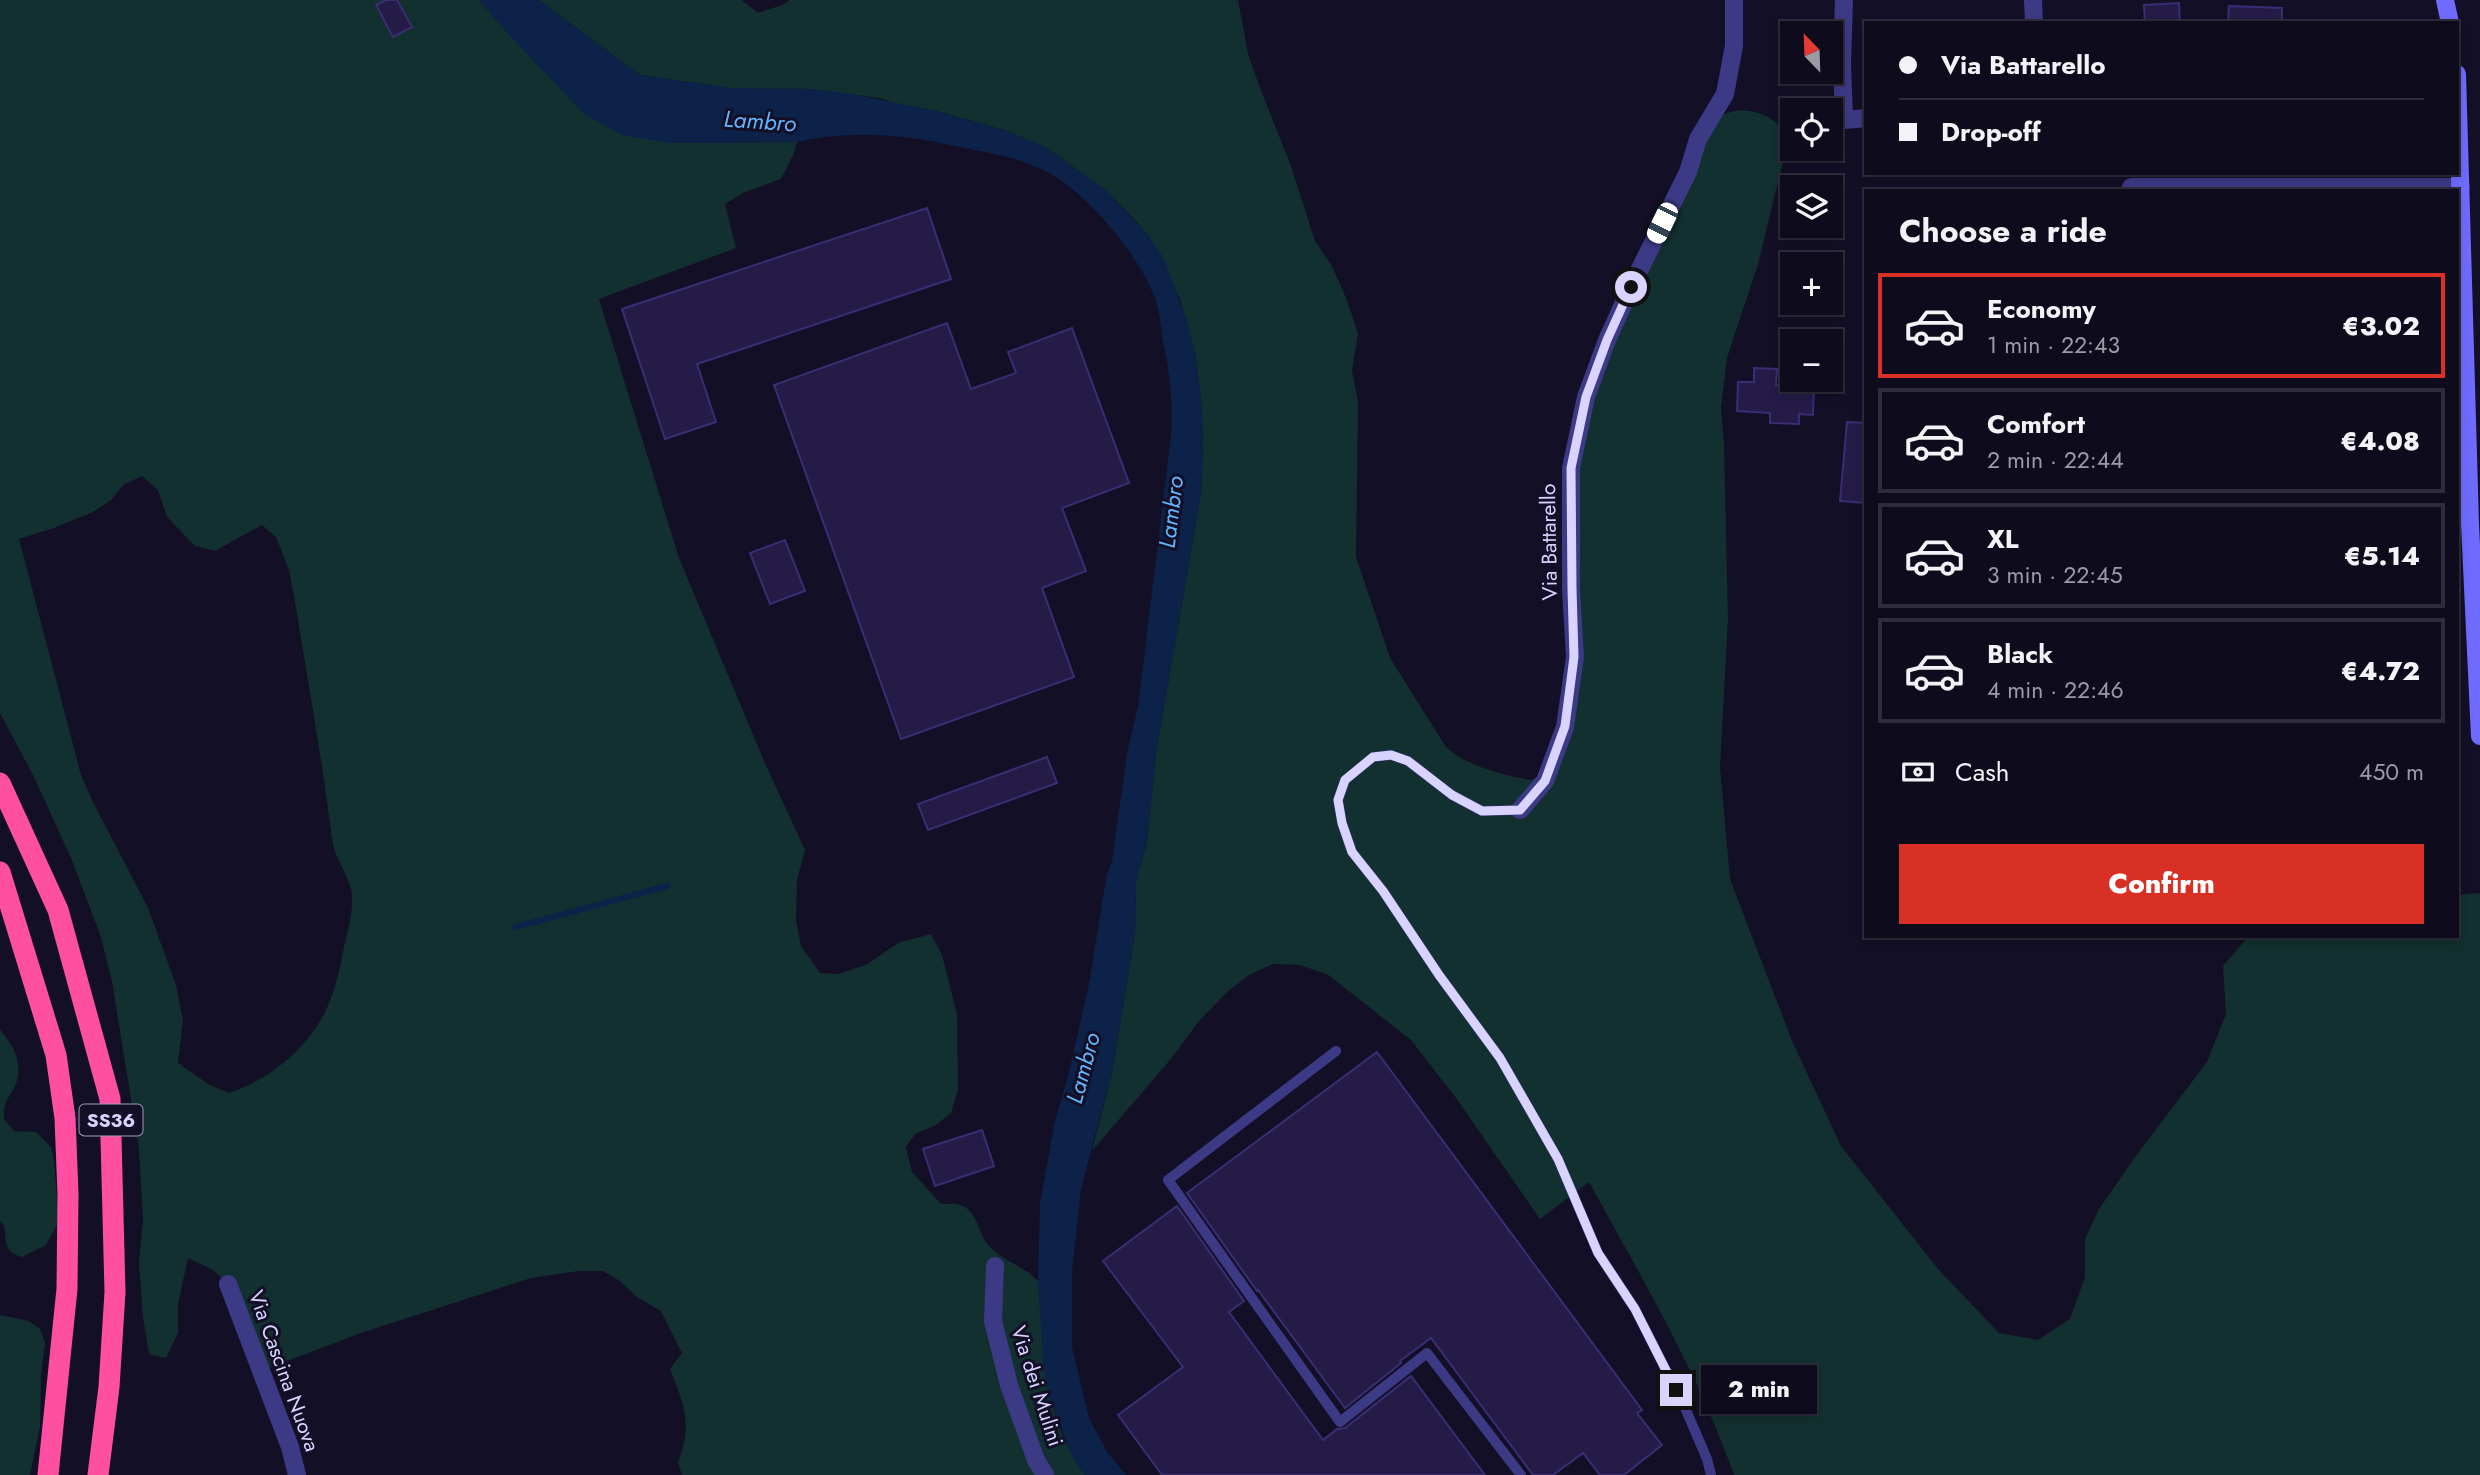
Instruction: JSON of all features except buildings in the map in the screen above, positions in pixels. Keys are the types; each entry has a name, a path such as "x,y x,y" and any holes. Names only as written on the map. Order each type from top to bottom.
{"highway":[{"name":"SS36","path":"0,783 58,910 110,1099 115,1292 110,1387 98,1475"},
{"name":"SS36","path":"0,872 56,1055 65,1118 68,1194 67,1289 48,1475"}],"street":[{"name":"Via Battarello","path":"1520,810 1545,781 1565,726 1574,657 1571,468 1586,397 1607,340 1631,287 1688,172 1698,139 1725,94 1734,46 1734,0"},
{"path":"1844,0 1844,120 1864,118"},
{"path":"2033,0 2034,21"},
{"path":"2445,0 2450,21"},
{"path":"2459,130 2470,524 2480,736"},
{"path":"2131,187 2461,187"},
{"name":"Via dei Mulini","path":"995,1266 992,1321 1009,1385 1036,1460 1045,1475"},
{"name":"Via Cascina Nuova","path":"228,1284 290,1447 297,1475"}],"lane":[{"path":"1520,810 1482,811 1452,795 1408,761 1391,755 1373,757 1354,772 1345,780 1338,800 1342,823 1352,852 1383,891 1439,975 1500,1058 1558,1159 1598,1253 1635,1309 1686,1410 1711,1475"},
{"path":"1336,1051 1168,1180 1340,1422 1427,1353 1521,1475"}],"green space":[{"path":"0,0 479,0 511,37 668,143 797,142 781,179 743,193 725,204 736,248 599,299 679,558 764,761 805,850 797,880 796,920 801,946 820,973 837,974 866,965 898,943 931,934 942,955 957,1014 958,1090 951,1113 936,1125 915,1134 906,1147 912,1172 941,1204 958,1204 968,1209 991,1248 1038,1281 1044,1357 1053,1405 1060,1429 1085,1475 682,1475 678,1462 685,1437 685,1415 670,1369 682,1353 661,1311 637,1297 620,1281 603,1271 579,1271 531,1278 361,1333 266,1369 228,1284 213,1270 188,1258 178,1304 178,1333 166,1358 149,1354 139,1262 143,1220 139,1149 112,981 100,934 71,858 33,775 0,713","holes":["142,476 158,490 167,517 195,546 215,551 262,525 276,537 289,570 294,596 333,846 352,896 351,918 337,979 324,1014 303,1044 276,1069 229,1093 208,1084 178,1063 183,1020 176,985 148,908 81,775 19,539 93,512 111,500 123,485"]},
{"path":"539,0 742,0 758,13 790,0 1238,0 1248,54 1291,166 1315,241 1332,266 1358,333 1352,371 1358,402 1356,557 1390,658 1446,747 1454,754 1498,773 1532,780 1549,770 1565,726 1571,468 1586,397 1709,121 1736,111 1752,111 1767,116 1779,125 1780,161 1783,161 1758,264 1727,358 1721,408 1728,619 1720,767 1730,879 1792,1041 1841,1146 1938,1269 1999,1333 2038,1340 2070,1319 2085,1277 2085,1239 2099,1209 2207,1062 2226,1014 2223,966 2246,939 2459,938 2459,895 2480,893 2480,1475 1734,1475 1686,1362 1589,1182 1540,1219 1456,1098 1411,1040 1327,974 1299,965 1273,964 1249,975 1227,992 1199,1021 1170,1060 1092,1151 1112,1072 1128,976 1135,932 1136,881 1147,843 1156,753 1201,493 1201,400 1196,358 1180,299 1149,236 1107,191 1045,147 1004,130 879,98 809,89 730,88 640,75"},
{"path":"0,1030 10,1042 18,1064 17,1080 5,1105 4,1119 14,1131 36,1132 51,1147 54,1161 57,1225 46,1245 22,1257 9,1249 4,1225 0,1221"},
{"path":"0,1315 29,1321 40,1329 45,1342 40,1427 30,1475 0,1475"}],"water":[{"name":"Lambro","path":"479,0 539,0 640,75 730,88 809,89 846,93 933,110 1004,130 1045,147 1107,191 1149,236 1164,259 1188,323 1196,358 1203,441 1201,493 1156,753 1147,843 1136,881 1135,932 1128,976 1112,1072 1081,1189 1072,1272 1072,1347 1089,1418 1107,1452 1126,1475 1085,1475 1073,1459 1048,1394 1043,1363 1038,1281 1040,1203 1055,1121 1089,984 1107,873 1112,861 1128,748 1138,707 1171,436 1169,377 1157,304 1150,287 1116,234 1086,201 1045,170 1020,161 896,136 837,136 797,142 668,143 622,135 584,114"}],"waterway":[{"path":"516,927 667,886"}],"route":[{"path":"1631,287 1607,340 1586,397 1571,468 1574,657 1565,726 1545,781 1520,810 1482,811 1452,795 1408,761 1391,755 1373,757 1345,780 1338,800 1342,823 1352,852 1383,891 1439,975 1500,1058 1558,1159 1598,1253 1635,1309 1676,1390"}]}
